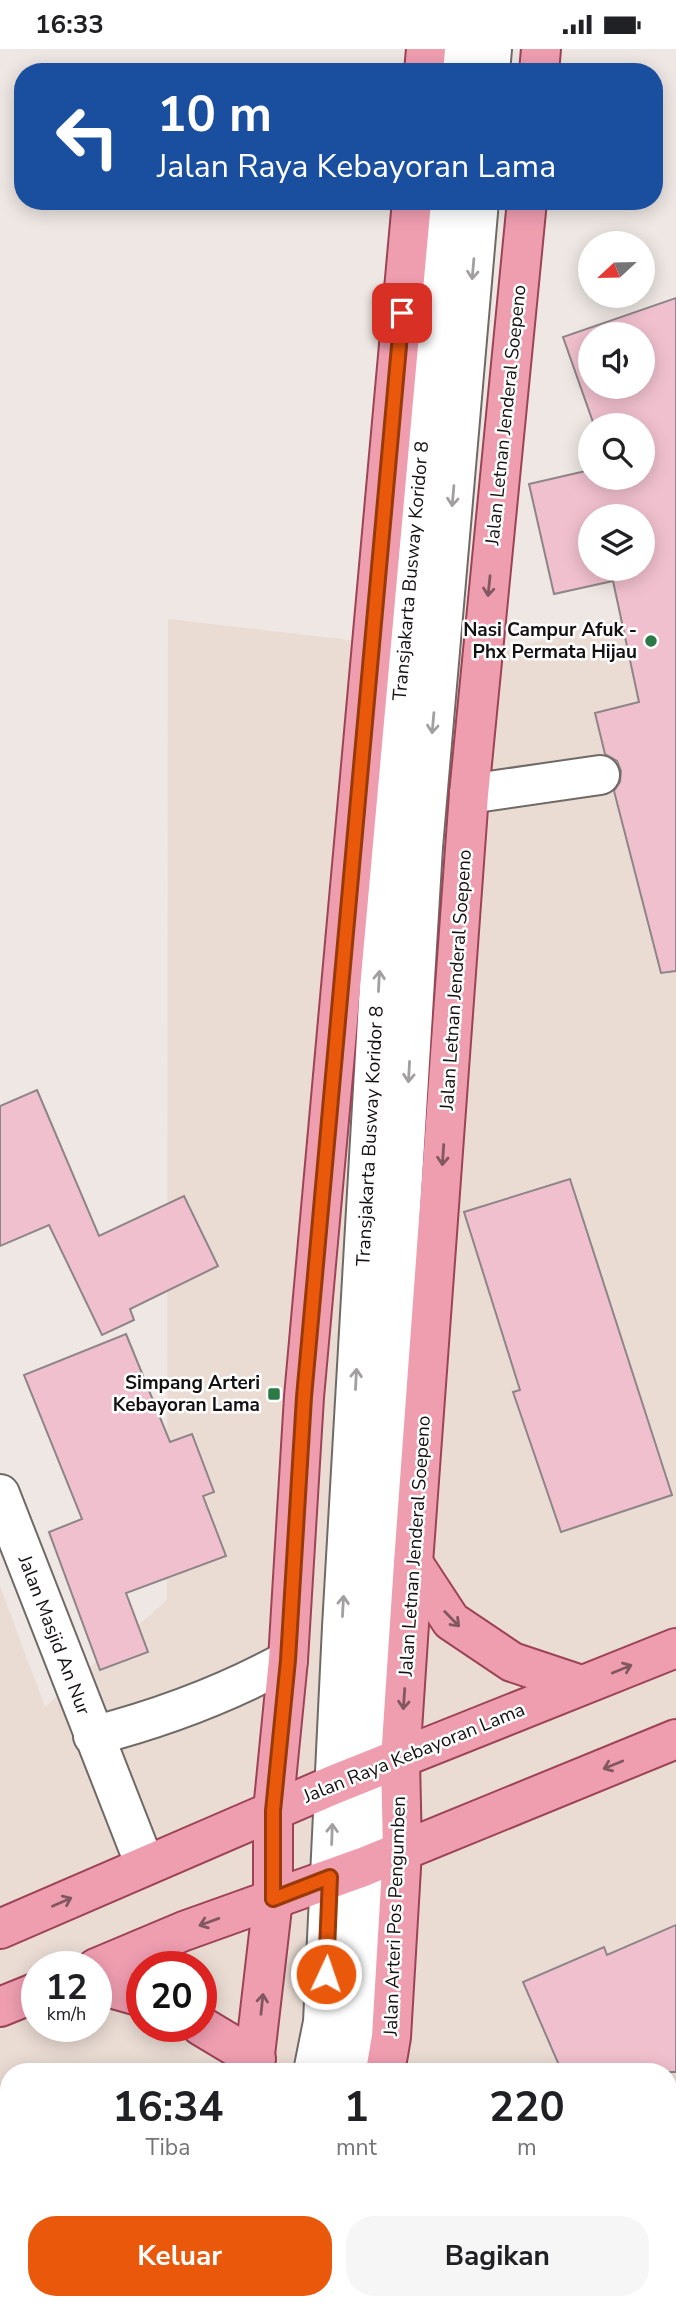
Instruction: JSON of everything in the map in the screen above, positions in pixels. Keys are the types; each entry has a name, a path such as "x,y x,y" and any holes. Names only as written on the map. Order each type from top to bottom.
{"main road":[{"path":"254,2063 273,1899 273,1811 288,1660 304,1397 411,210"},
{"name":"Jalan Letnan Jenderal Soepeno","path":"367,1773 413,1563 469,794 526,210"},
{"path":"413,1563 451,1621 512,1662 581,1685"},
{"name":"Jalan Raya Kebayoran Lama","path":"3,1919 145,1865 676,1648"},
{"path":"112,1961 184,1931 402,1851 676,1739"},
{"name":"Jalan Arteri Pos Pengumben","path":"367,1773 402,1851 391,2037 387,2063"},
{"path":"0,2007 21,1999"},
{"path":"217,2038 250,2063"}],"street":[{"name":"Transjakarta Busway Koridor 8","path":"367,1773 387,845 441,210"},
{"name":"Transjakarta Busway Koridor 8","path":"315,2063 347,1872 367,1773 423,847 477,210"},
{"path":"469,794 600,775"},
{"name":"Jalan Masjid An Nur","path":"0,1494 145,1865"},
{"name":"Jalan Masjid An Nur","path":"93,1736 155,1720 209,1700 288,1660"},
{"name":"Transjakarta Busway Koridor 8","path":"347,1872 359,2017 351,2063"}],"shaded area":[{"path":"676,602 676,2063 0,2063 0,1586 45,1707 167,1600 168,619 487,656"}],"building":[{"path":"676,298 676,971 661,973 614,791 620,782 621,771 617,761 605,754 595,713 639,702 613,581 554,594 529,484 578,473 578,490 655,490 655,413 590,413 585,399 655,399 655,322 606,322 647,308 655,308 655,305"},
{"path":"578,332 578,380 563,337"},
{"path":"37,1090 99,1236 184,1196 218,1266 130,1309 134,1320 102,1335 49,1225 0,1246 0,1106"},
{"path":"570,1179 672,1495 561,1532 513,1392 520,1390 464,1212"},
{"path":"126,1334 170,1442 192,1434 214,1492 203,1496 226,1556 126,1593 148,1652 100,1670 49,1532 82,1519 24,1375"},
{"path":"676,1925 676,2063 558,2063 523,1982 604,1947 607,1955"}],"place":[{"name":"Nasi Campur Afuk - Phx Permata Hijau","path":"651,641"},
{"name":"Simpang Arteri Kebayoran Lama","path":"274,1394"}],"route":[{"path":"326,1974 330,1877 273,1899 273,1811 288,1660 304,1397 402,313"}]}
